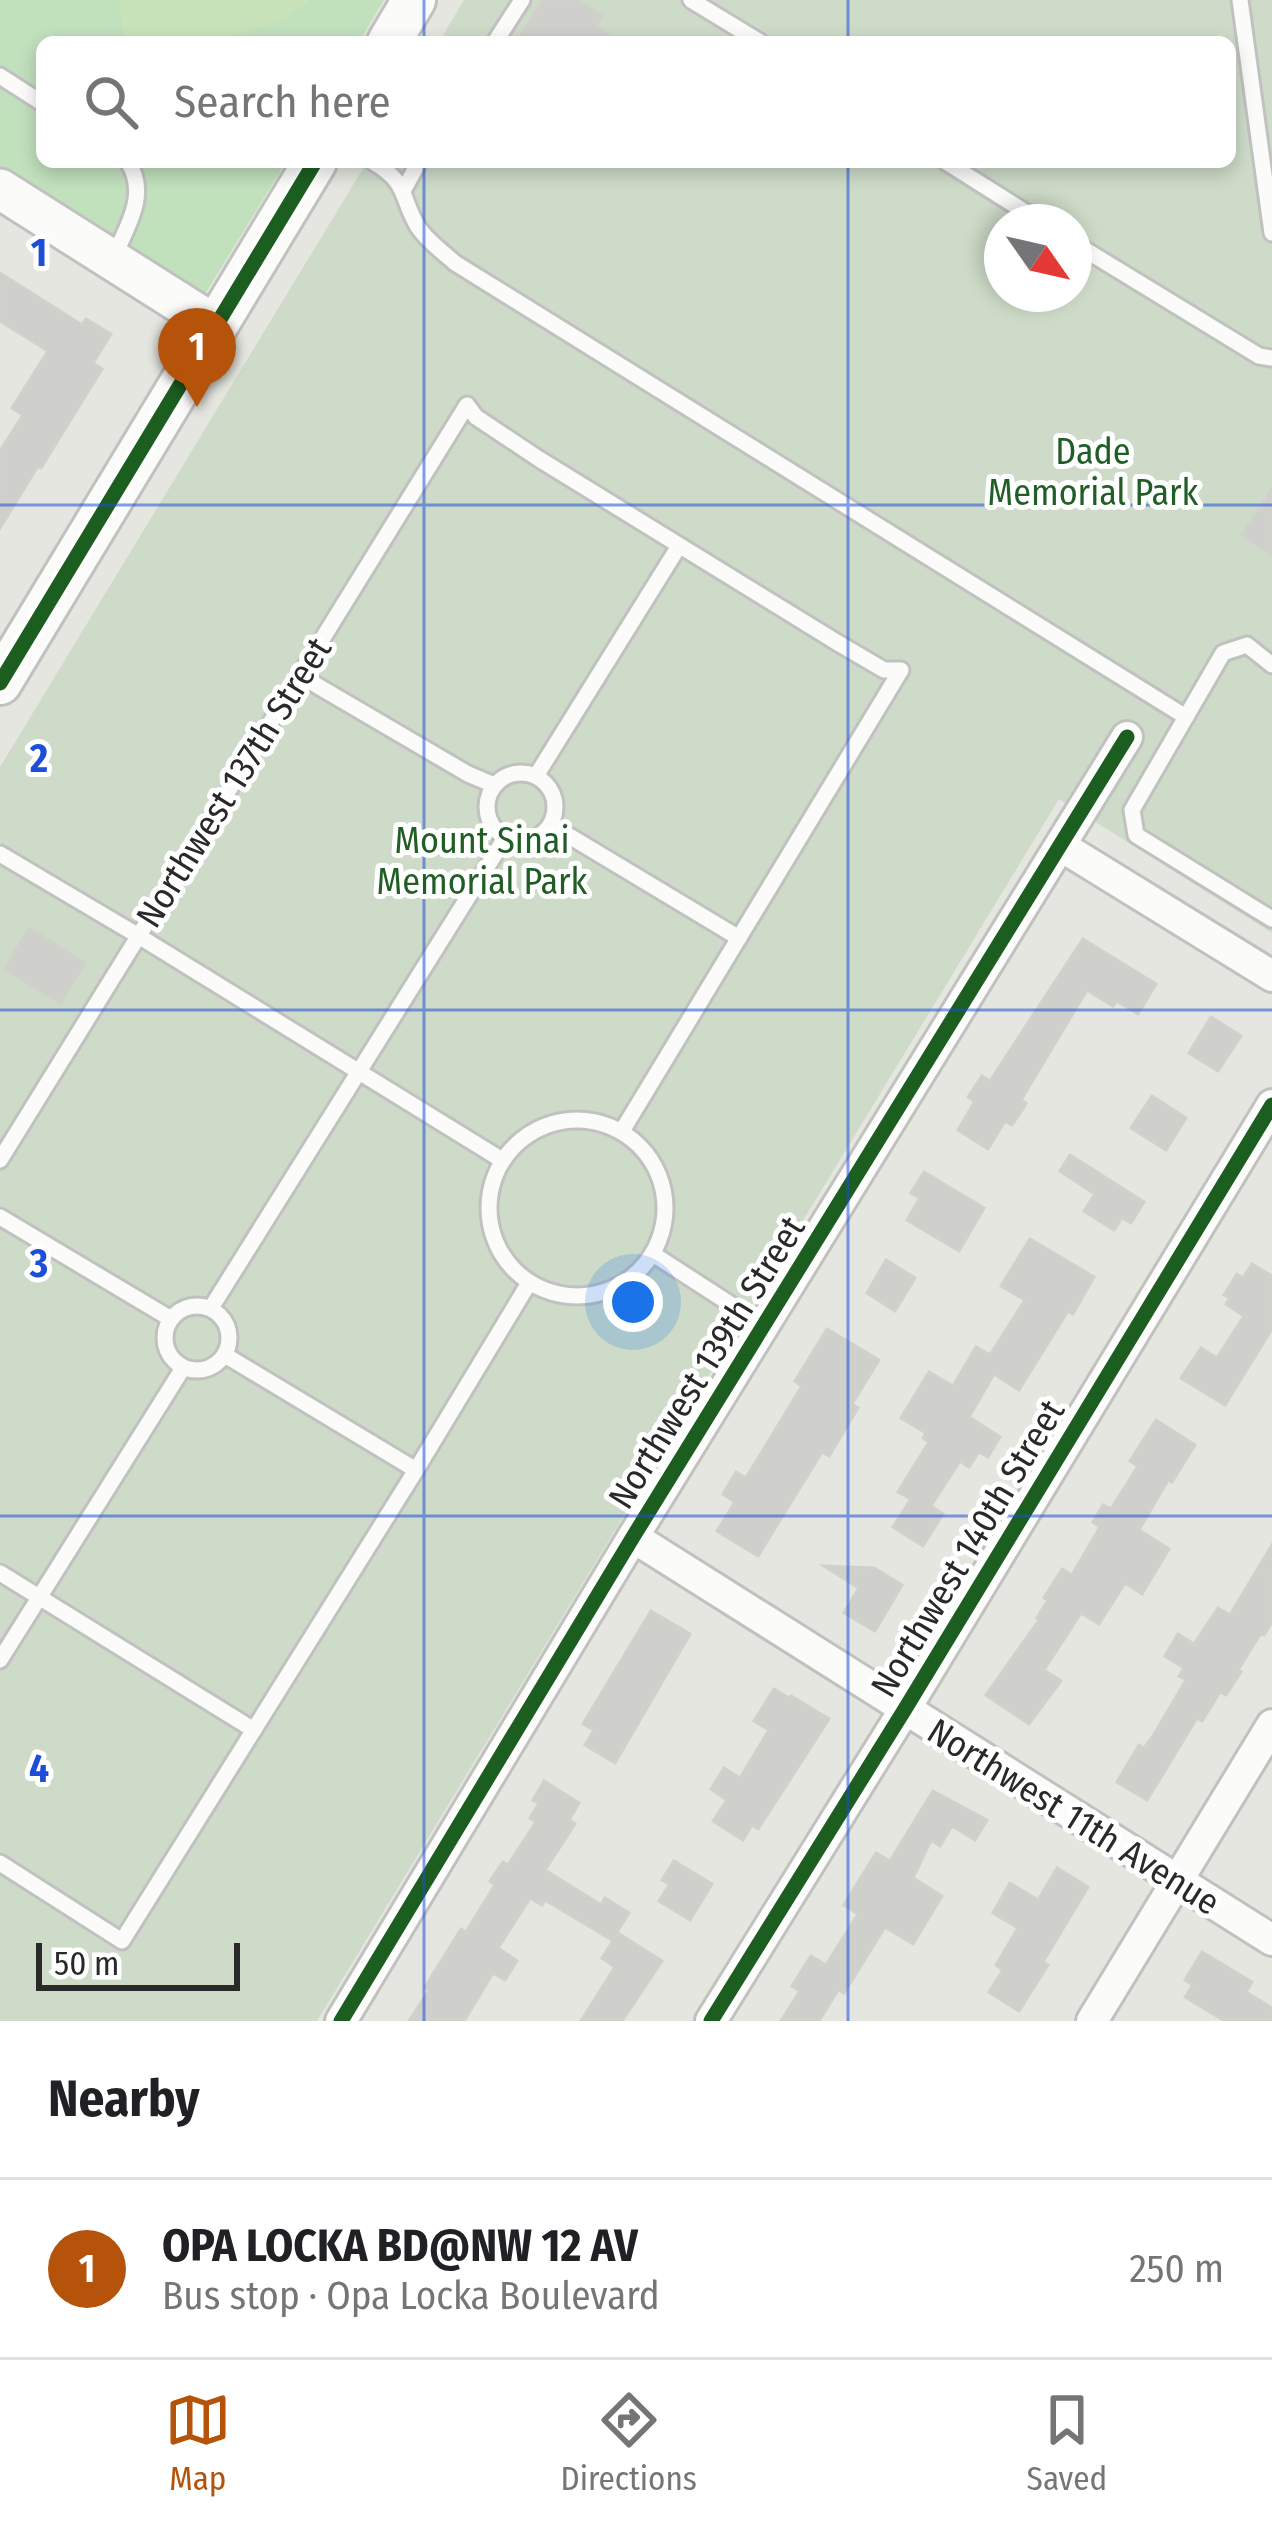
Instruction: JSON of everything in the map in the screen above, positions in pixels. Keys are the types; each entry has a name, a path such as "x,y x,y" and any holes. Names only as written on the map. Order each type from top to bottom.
{"main road":[{"path":"392,36 414,0"},
{"path":"0,683 311,168"}],"street":[{"path":"0,189 215,325"},
{"name":"Northwest 139th Street","path":"341,2021 633,1537 1127,737"},
{"path":"1060,846 1272,976"},
{"name":"Northwest 140th Street","path":"711,2021 1272,1106"},
{"name":"Northwest 11th Avenue","path":"633,1537 1272,1940"},
{"path":"1092,2021 1272,1725"}],"lane":[{"path":"499,36 522,0"},
{"path":"691,0 750,36"},
{"path":"1240,0 1272,233"},
{"path":"0,76 36,99"},
{"path":"111,261 136,206 132,168"},
{"path":"383,168 404,190 419,229 455,263 1186,717"},
{"path":"404,190 416,168"},
{"path":"956,168 1012,204"},
{"path":"1092,253 1259,356 1272,358"},
{"name":"Northwest 137th Street","path":"0,1160 467,405 476,417 680,546"},
{"path":"536,776 680,546 884,670 901,670 622,1131"},
{"path":"1272,665 1246,644 1223,652 1132,810 1136,836 1272,919"},
{"path":"299,675 468,774 494,784"},
{"path":"514,773 536,776 555,801 551,825 531,840 505,838 488,819 486,806 494,784 514,773"},
{"path":"551,825 739,938"},
{"path":"211,1308 505,838"},
{"path":"0,854 502,1160"},
{"path":"590,1120 622,1131 648,1154 663,1186 665,1221 653,1254 629,1280 597,1294 562,1295 530,1283 504,1259 490,1228 490,1192 502,1160 525,1135 556,1121 590,1120"},
{"path":"0,1216 171,1319"},
{"path":"653,1254 764,1326"},
{"path":"0,1863 122,1941 530,1283"},
{"path":"189,1307 211,1308 226,1323 229,1345 225,1355 206,1370 183,1368 167,1351 166,1329 171,1319 189,1307"},
{"path":"225,1355 416,1471"},
{"path":"0,1660 183,1368"},
{"path":"0,1573 254,1730"}],"green space":[{"path":"0,0 384,0 363,36 36,36 36,168 282,168 202,299 0,172"},
{"path":"119,0 310,0 286,18 234,36 123,36"},
{"name":"Mount Sinai Memorial Park","path":"464,0 1272,0 1272,933 1059,799 317,2021 0,2021 0,767 363,168 1236,168 1236,36 443,36"}],"building":[{"path":"543,0 577,0 602,16 596,27 610,36 521,36"},
{"path":"0,273 82,325 86,319 111,334 93,363 102,369 0,528 0,451 23,415 12,408 48,351 0,321"},
{"path":"1272,490 1272,555 1242,535"},
{"path":"29,928 85,963 60,1003 5,969"},
{"path":"1083,939 1156,984 1138,1014 1087,990 1021,1100 1024,1107 1012,1125 1005,1121 988,1149 958,1130 975,1101 968,1097 982,1076 990,1081"},
{"path":"1211,1017 1241,1036 1218,1071 1189,1053"},
{"path":"1152,1096 1186,1118 1166,1150 1131,1128"},
{"path":"1070,1155 1144,1202 1131,1223 1122,1218 1114,1230 1084,1211 1095,1194 1060,1171"},
{"path":"924,1172 984,1208 959,1251 907,1220 920,1198 911,1193"},
{"path":"1030,1239 1094,1277 1019,1390 994,1374 969,1417 1000,1437 988,1457 979,1452 969,1467 960,1461 931,1506 943,1514 923,1546 893,1527 911,1499 898,1492 929,1442 923,1438 926,1433 901,1418 929,1372 953,1386 976,1347 990,1355 1025,1300 1001,1286"},
{"path":"886,1260 915,1278 895,1311 867,1293"},
{"path":"1252,1264 1272,1276 1272,1329 1225,1405 1181,1378 1201,1348 1217,1358 1244,1316 1226,1304 1230,1298 1224,1295 1237,1274 1243,1278"},
{"path":"827,1329 879,1360 852,1404 858,1408 829,1456 822,1452 758,1556 717,1531 735,1502 723,1494 736,1472 746,1478 802,1386 795,1381"},
{"path":"1156,1420 1195,1445 1139,1530 1169,1549 1142,1594 1125,1583 1099,1624 1081,1613 1044,1670 1061,1681 1029,1724 986,1695 1039,1620 1048,1600 1044,1598 1062,1569 1072,1575 1100,1527 1093,1522 1103,1505 1111,1509 1138,1466 1130,1461"},
{"path":"1272,1545 1272,1622 1226,1695 1220,1692 1202,1721 1197,1718 1147,1800 1117,1782 1139,1745 1144,1748 1153,1736 1186,1680 1179,1676 1184,1668 1165,1656 1178,1634 1194,1644 1218,1608 1230,1615"},
{"path":"824,1566 874,1568 902,1585 875,1631 844,1613 859,1588"},
{"path":"651,1611 690,1634 615,1763 585,1745 594,1730 583,1724"},
{"path":"774,1689 829,1719 758,1829 752,1825 743,1840 713,1821 727,1800 711,1789 724,1768 740,1778 769,1730 754,1721"},
{"path":"544,1781 579,1803 569,1820 575,1824 545,1870 601,1905 605,1898 629,1913 612,1940 545,1900 542,1905 530,1898 498,1948 517,1961 505,1980 493,1973 464,2021 409,2021 461,1929 466,1932 495,1885 490,1881 503,1862 508,1865 536,1822 530,1818 539,1803 533,1800"},
{"path":"933,1791 987,1820 975,1840 952,1826 940,1846 931,1840 913,1878 942,1896 913,1944 885,1927 844,1993 838,1990 819,2021 781,2021 800,1991 792,1986 811,1956 826,1965 858,1914 844,1905 876,1853 890,1861"},
{"path":"674,1861 712,1884 690,1920 659,1901 670,1884 662,1880"},
{"path":"1057,1868 1088,1887 1019,2011 989,1992 1003,1970 996,1965 1018,1928 993,1913 1010,1883 1038,1900"},
{"path":"618,1933 662,1961 622,2021 581,2021 615,1967 602,1958"},
{"path":"1202,1952 1252,1982 1246,1992 1272,2008 1272,2021 1225,2021 1185,1997 1193,1985 1185,1980"}],"cycle path":[{"path":"0,683 311,168"},
{"path":"341,2021 633,1537 1127,737"},
{"path":"711,2021 1272,1105"}],"place":[{"name":"OPA LOCKA BD@NW 12 AV","path":"197,407"}],"park label":[{"name":"Dade Memorial Park","path":"1093,472"}]}
